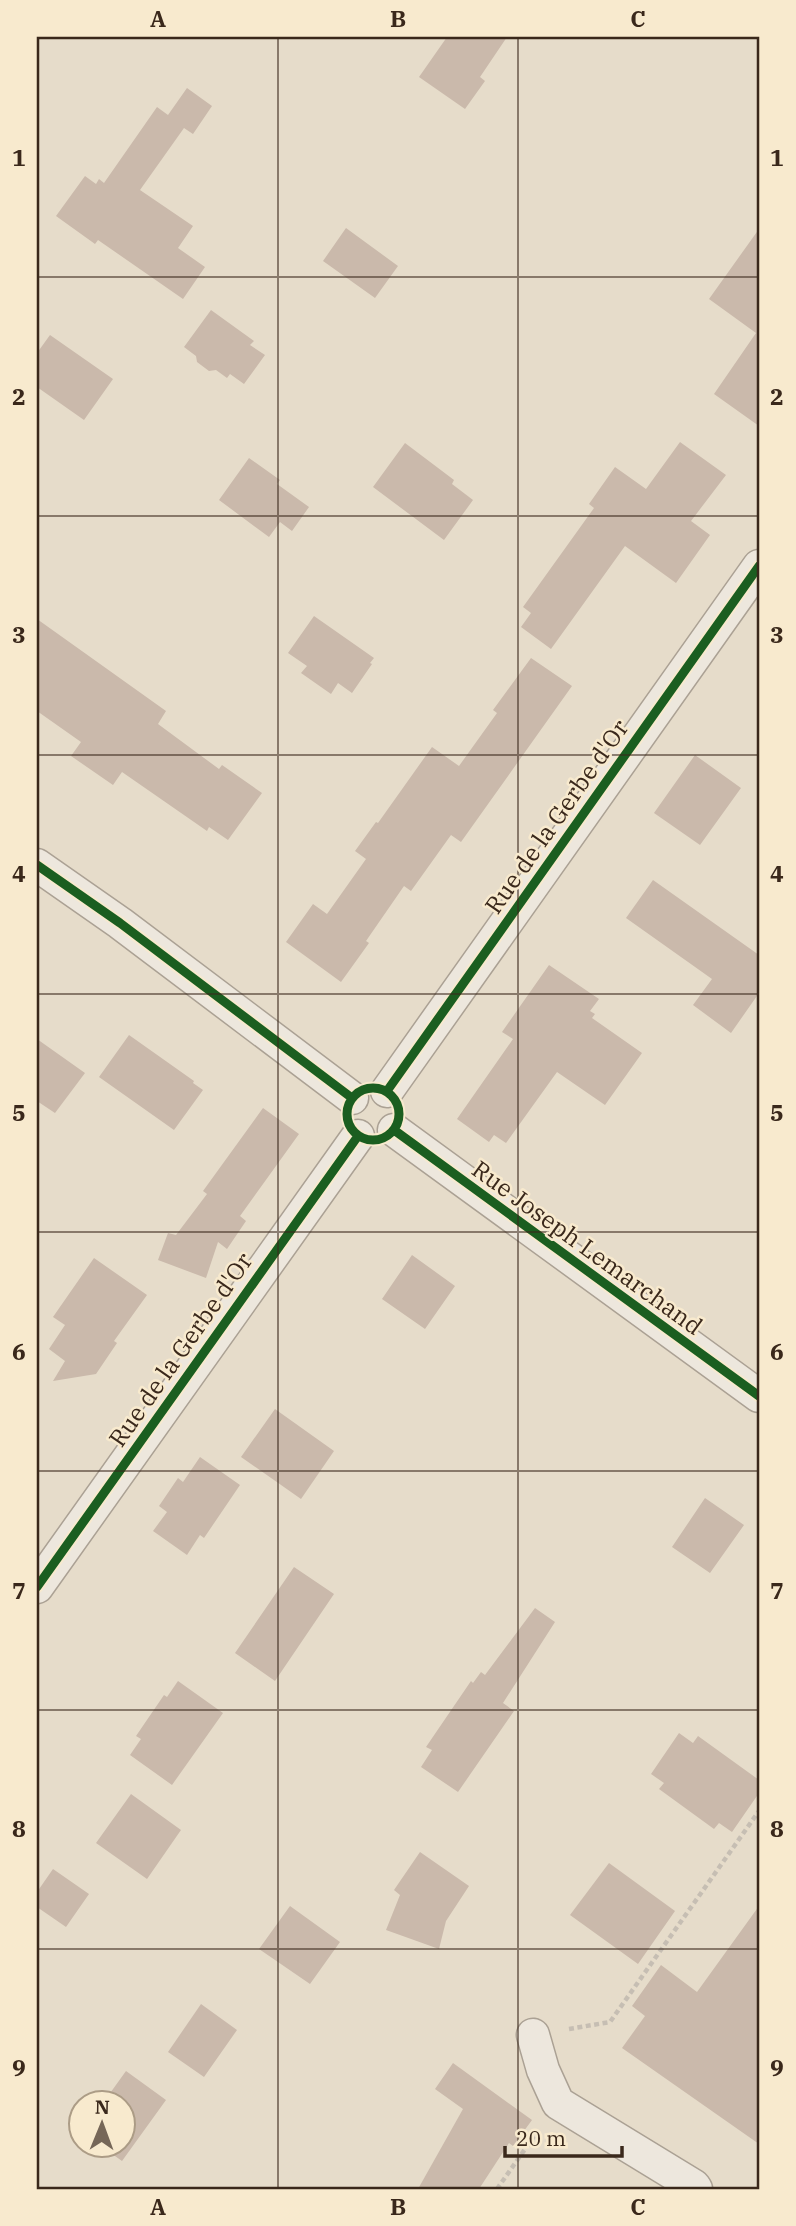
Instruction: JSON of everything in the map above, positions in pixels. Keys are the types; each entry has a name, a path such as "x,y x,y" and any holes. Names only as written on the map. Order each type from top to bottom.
{"street":[{"name":"Rue de la Gerbe d'Or","path":"387,1091 759,566"},
{"path":"37,865 120,922 352,1098"},
{"path":"380,1088 387,1091 398,1104 399,1113 394,1130 381,1139 358,1136 348,1122 348,1105 352,1098 365,1089 380,1088"},
{"name":"Rue Joseph Lemarchand","path":"394,1130 759,1396"},
{"name":"Rue de la Gerbe d'Or","path":"37,1587 358,1136"},
{"path":"533,2035 543,2070 558,2103 696,2189"}],"path":[{"path":"533,2035 610,2022 759,1811"},
{"path":"497,2189 558,2103"}],"building":[{"path":"447,37 507,37 480,77 485,81 465,109 419,77"},
{"path":"187,88 212,106 193,134 184,128 140,190 193,226 178,248 205,267 183,299 98,240 95,244 56,216 85,176 96,184 99,179 104,183 157,107 168,115"},
{"path":"346,228 398,266 375,298 323,261"},
{"path":"759,229 759,426 714,394 756,333 709,299"},
{"path":"211,310 254,341 250,345 265,355 244,384 230,374 227,378 216,370 209,371 184,347"},
{"path":"50,335 113,379 84,420 37,387 37,353"},
{"path":"680,442 726,475 691,521 710,535 676,583 625,546 551,649 521,627 531,613 523,607 594,508 589,504 615,467 646,489"},
{"path":"405,443 454,480 452,484 473,500 444,540 373,487"},
{"path":"249,458 280,480 277,484 309,507 292,531 280,522 269,537 219,500"},
{"path":"314,616 374,658 352,693 338,683 331,694 301,673 307,666 288,653"},
{"path":"37,619 166,711 158,724 219,769 222,765 262,793 228,840 209,827 207,831 122,772 113,785 71,756 81,742 37,711"},
{"path":"531,658 572,686 461,842 451,835 411,891 404,886 341,982 286,942 313,904 327,914 366,859 355,851 432,747 459,766 497,713 493,710"},
{"path":"695,755 741,788 700,845 654,813"},
{"path":"653,880 759,955 759,993 731,1033 693,1005 712,979 626,918"},
{"path":"549,965 599,999 590,1011 595,1014 592,1018 642,1053 605,1105 557,1072 506,1143 494,1135 489,1142 457,1119 513,1039 502,1032"},
{"path":"129,1035 203,1090 174,1130 99,1077"},
{"path":"37,1039 85,1073 55,1113 37,1101"},
{"path":"263,1108 299,1134 240,1216 246,1221 227,1249 218,1242 206,1278 158,1260 168,1233 176,1235 207,1194 203,1191"},
{"path":"412,1255 455,1286 425,1329 382,1299"},
{"path":"94,1258 147,1295 114,1341 117,1343 96,1374 53,1381 65,1361 49,1349 65,1325 53,1317"},
{"path":"275,1409 334,1451 301,1499 241,1457"},
{"path":"200,1457 240,1485 204,1538 200,1535 187,1555 153,1531 167,1512 159,1506 178,1478 183,1482"},
{"path":"705,1498 744,1525 710,1573 672,1547"},
{"path":"294,1567 334,1594 275,1681 235,1653"},
{"path":"535,1608 555,1622 503,1703 514,1711 458,1792 421,1767 432,1750 426,1747 471,1681 473,1683 481,1672 485,1675"},
{"path":"178,1681 223,1713 172,1785 130,1755 141,1739 136,1736 164,1695 167,1697"},
{"path":"679,1733 693,1743 698,1736 759,1780 759,1793 732,1832 719,1823 714,1829 659,1789 664,1783 651,1774"},
{"path":"131,1794 181,1830 147,1879 96,1843"},
{"path":"420,1852 469,1886 446,1921 439,1949 386,1930 400,1895 394,1890"},
{"path":"609,1863 675,1911 638,1964 570,1915"},
{"path":"53,1869 89,1894 66,1927 37,1907 37,1892"},
{"path":"290,1906 340,1942 310,1984 259,1949"},
{"path":"759,1906 759,2144 622,2048 645,2016 632,2006 661,1965 697,1992"},
{"path":"201,2004 237,2030 204,2077 168,2052"},
{"path":"453,2063 532,2120 513,2146 509,2143 479,2189 418,2189 463,2109 435,2089"},
{"path":"126,2071 166,2100 136,2142 136,2090 112,2090"}],"cycle path":[{"path":"387,1091 759,566"},
{"path":"37,865 120,923 352,1098"},
{"path":"373,1088 383,1090 391,1096 397,1104 399,1114 397,1124 391,1132 383,1138 373,1140 363,1138 355,1132 349,1124 347,1114 349,1104 355,1096 363,1090 373,1088"},
{"path":"394,1130 759,1396"},
{"path":"37,1587 358,1136"}]}
